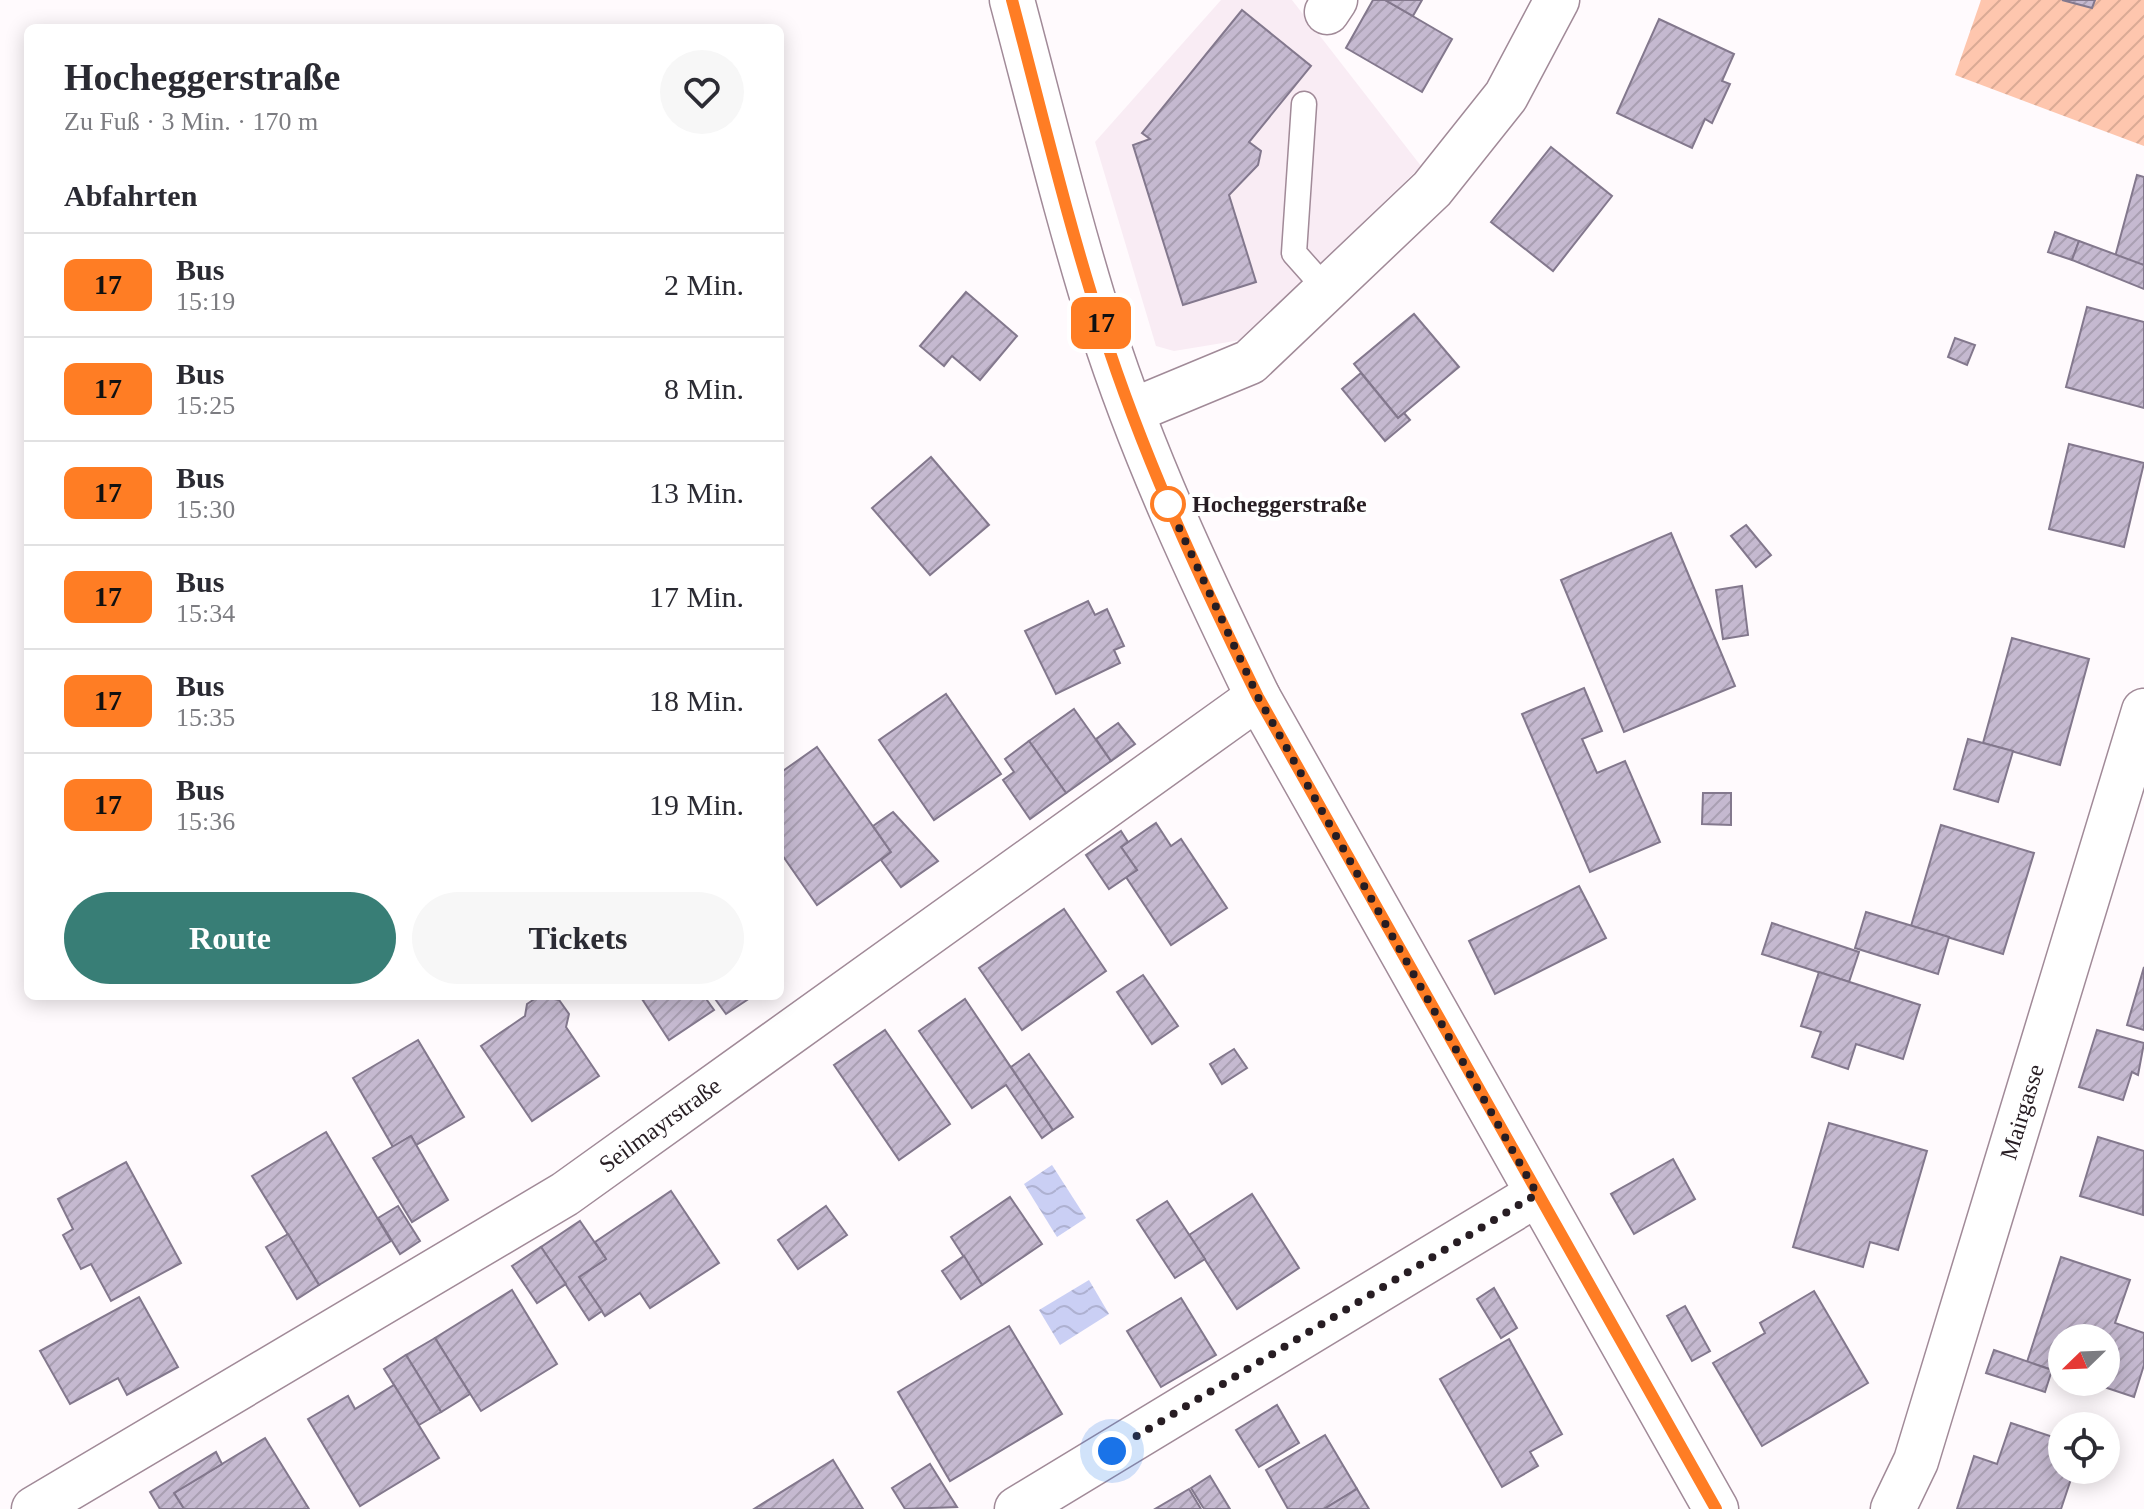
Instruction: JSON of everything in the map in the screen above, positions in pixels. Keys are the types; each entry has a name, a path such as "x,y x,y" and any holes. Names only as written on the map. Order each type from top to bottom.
{"street":[{"path":"1012,0 1102,328 1168,504 1258,697 1716,1509"},
{"path":"1132,411 1250,362 1432,189 1506,96 1557,0"},
{"name":"Seilmayrstraße","path":"34,1509 565,1194 1258,697"},
{"name":"Mairgasse","path":"1893,1509 1916,1461 2144,711"},
{"path":"1017,1509 1537,1194"}],"lane":[{"path":"1304,104 1294,253 1326,289"}],"shaded area":[{"path":"1221,0 1292,0 1421,166 1241,340 1174,351 1156,346 1095,142"},
{"path":"1981,0 2144,0 2144,146 1955,75"}],"water":[{"path":"1052,1165 1086,1218 1057,1237 1024,1184"},
{"path":"1089,1280 1109,1314 1060,1345 1039,1310"}],"building":[{"path":"1373,0 1385,0 1452,39 1422,92 1346,48"},
{"path":"1385,0 1422,0 1413,16"},
{"path":"2062,0 2095,0 2092,8"},
{"path":"1242,10 1311,66 1249,142 1261,151 1258,165 1229,195 1256,282 1183,305 1133,145 1150,139 1142,133"},
{"path":"1659,19 1734,54 1722,81 1730,84 1712,123 1705,119 1692,148 1617,113"},
{"path":"1551,147 1612,196 1553,271 1491,222"},
{"path":"2137,175 2144,177 2144,265 2115,257"},
{"path":"2055,232 2079,241 2072,260 2048,252"},
{"path":"2079,241 2144,265 2144,289 2072,260"},
{"path":"966,292 1017,336 980,380 952,356 944,366 920,346"},
{"path":"2087,307 2144,322 2144,408 2066,387"},
{"path":"1414,314 1459,367 1398,418 1354,364"},
{"path":"1955,338 1975,345 1967,365 1948,357"},
{"path":"1361,373 1398,418 1404,413 1410,420 1385,441 1342,389"},
{"path":"2069,444 2144,463 2124,547 2049,529"},
{"path":"931,457 989,525 930,575 872,508"},
{"path":"1746,525 1771,555 1756,567 1731,536"},
{"path":"1671,533 1735,686 1624,732 1561,580"},
{"path":"1742,586 1748,635 1723,639 1716,590"},
{"path":"1088,601 1095,615 1107,609 1124,646 1114,650 1120,663 1056,694 1025,631"},
{"path":"2012,638 2089,659 2060,765 1983,743"},
{"path":"1584,688 1602,731 1582,739 1597,773 1625,761 1660,842 1590,872 1522,714"},
{"path":"946,694 1001,774 934,820 879,740"},
{"path":"1074,709 1111,761 1066,793 1029,741"},
{"path":"1118,723 1135,744 1111,761 1096,739"},
{"path":"1968,739 2013,751 1998,802 1954,789"},
{"path":"1029,741 1066,793 1030,819 1003,780 1014,772 1005,759"},
{"path":"817,747 891,852 817,905 784,858 784,770"},
{"path":"1703,793 1731,793 1731,825 1702,824"},
{"path":"893,812 938,861 901,887 881,860 891,852 873,826"},
{"path":"1156,823 1171,846 1181,839 1227,908 1171,945 1126,877 1137,870 1121,847"},
{"path":"1941,825 2034,853 2003,954 1911,926"},
{"path":"1121,831 1128,842 1121,847 1137,870 1109,889 1086,855"},
{"path":"1579,886 1606,938 1495,994 1469,941"},
{"path":"1064,909 1106,971 1022,1030 979,968"},
{"path":"1866,912 1949,937 1938,974 1855,948"},
{"path":"1772,923 1859,952 1849,982 1762,954"},
{"path":"2144,967 2144,1030 2127,1025"},
{"path":"1819,972 1920,1005 1903,1059 1856,1044 1848,1069 1812,1057 1821,1032 1801,1026"},
{"path":"1143,975 1178,1026 1152,1044 1117,992"},
{"path":"965,999 1053,1130 1042,1138 1006,1085 972,1108 919,1031"},
{"path":"533,1000 559,1000 569,1014 566,1027 599,1076 532,1121 481,1046 525,1016 527,1004"},
{"path":"643,1000 707,1000 714,1010 669,1040"},
{"path":"716,1000 747,1000 726,1014"},
{"path":"885,1030 950,1124 899,1160 834,1065"},
{"path":"2097,1030 2144,1043 2138,1075 2132,1072 2123,1100 2079,1087"},
{"path":"418,1040 464,1117 416,1145 411,1136 393,1147 353,1078"},
{"path":"1234,1049 1247,1068 1222,1084 1210,1064"},
{"path":"1029,1054 1073,1117 1053,1130 1011,1067"},
{"path":"1829,1123 1927,1151 1898,1250 1870,1242 1863,1267 1793,1247"},
{"path":"326,1132 391,1241 319,1285 252,1176"},
{"path":"411,1136 448,1200 412,1222 373,1158"},
{"path":"2098,1137 2144,1151 2143,1215 2080,1196"},
{"path":"1673,1159 1695,1199 1634,1234 1611,1194"},
{"path":"126,1162 181,1263 111,1301 91,1264 81,1269 63,1235 73,1229 58,1199"},
{"path":"671,1191 719,1263 650,1308 640,1293 605,1316 579,1277 606,1259 595,1242"},
{"path":"1252,1194 1299,1268 1237,1309 1189,1235"},
{"path":"1010,1197 1042,1244 982,1285 951,1237"},
{"path":"1167,1201 1205,1259 1175,1278 1137,1220"},
{"path":"398,1206 420,1241 400,1254 378,1218"},
{"path":"826,1206 847,1235 798,1269 778,1240"},
{"path":"580,1221 606,1259 579,1277 602,1311 589,1320 541,1247"},
{"path":"288,1234 319,1285 297,1299 266,1247"},
{"path":"541,1247 566,1284 537,1303 512,1266"},
{"path":"964,1256 982,1285 961,1299 942,1271"},
{"path":"2061,1257 2130,1280 2115,1323 2118,1324 2048,1324 2048,1369 2027,1362"},
{"path":"1494,1288 1517,1328 1501,1338 1477,1299"},
{"path":"512,1290 557,1364 481,1411 435,1338"},
{"path":"1814,1291 1868,1383 1762,1446 1713,1363 1765,1333 1760,1323"},
{"path":"139,1297 178,1367 127,1395 118,1378 70,1404 40,1351"},
{"path":"1181,1298 1216,1355 1161,1387 1127,1331"},
{"path":"1685,1306 1710,1351 1692,1361 1667,1316"},
{"path":"2120,1325 2144,1333 2144,1365 2134,1397 2120,1392"},
{"path":"1009,1326 1062,1414 950,1481 898,1392"},
{"path":"435,1338 470,1394 441,1412 406,1355"},
{"path":"1509,1339 1562,1434 1530,1452 1538,1466 1502,1487 1440,1379"},
{"path":"1994,1350 2048,1369 2048,1383 2045,1392 1986,1373"},
{"path":"406,1355 441,1412 419,1425 384,1369"},
{"path":"394,1385 439,1458 360,1506 308,1419 348,1396 355,1409"},
{"path":"1277,1405 1299,1443 1259,1467 1236,1430"},
{"path":"2011,1423 2048,1435 2048,1484 2069,1484 2061,1509 1957,1509 1974,1456 1997,1464"},
{"path":"1325,1435 1357,1489 1324,1509 1288,1509 1266,1470"},
{"path":"265,1438 309,1509 184,1509 174,1493"},
{"path":"216,1452 222,1464 174,1493 184,1509 160,1509 150,1492"},
{"path":"833,1460 863,1509 754,1509"},
{"path":"930,1464 957,1507 905,1509 892,1488"},
{"path":"1210,1476 1230,1509 1204,1509 1191,1488"},
{"path":"1189,1489 1201,1509 1155,1509"},
{"path":"1357,1489 1369,1509 1324,1509"}],"bus line":[{"name":"17","path":"1012,0 1102,328 1168,504 1212,602 1258,697 1716,1509"}],"place":[{"name":"Hocheggerstraße","path":"1168,504"}],"route":[{"path":"1112,1451 1537,1194 1258,697 1168,504"}]}
